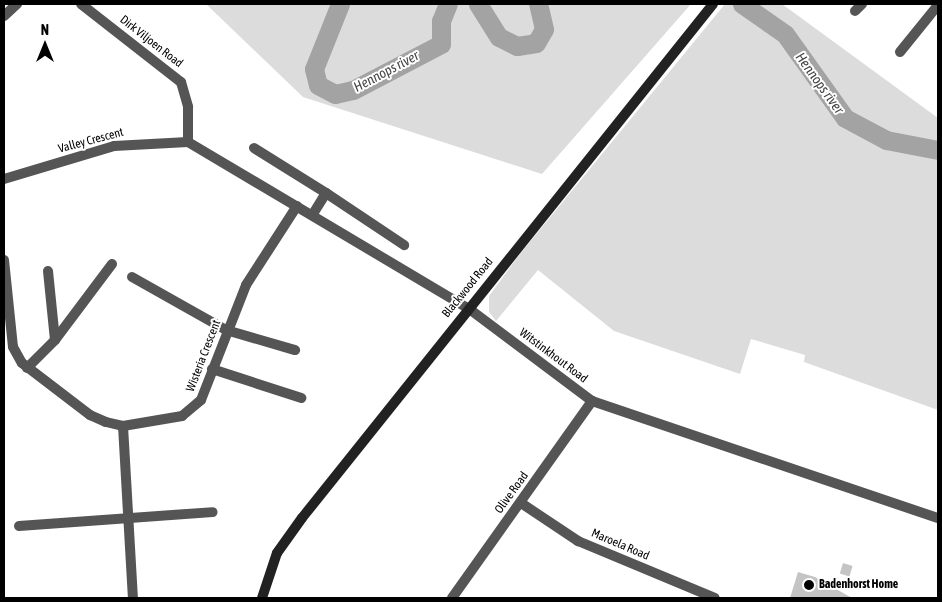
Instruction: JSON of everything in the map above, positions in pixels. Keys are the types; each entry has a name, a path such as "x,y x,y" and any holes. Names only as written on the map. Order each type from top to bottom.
{"street":[{"path":"4,16 17,4"},
{"name":"Dirk Viljoen Road","path":"81,4 181,82 188,107 188,142"},
{"name":"Blackwood Road","path":"262,598 272,564 286,541 468,308 713,4"},
{"path":"900,52 934,8"},
{"name":"Valley Crescent","path":"4,179 114,146 188,142"},
{"name":"Witstinkhout Road","path":"188,142 468,308 592,401 938,518"},
{"path":"254,148 404,245"},
{"path":"312,215 326,193"},
{"name":"Wisteria Crescent","path":"4,260 14,353 28,368 90,415 123,426 188,413 202,400 226,330 246,285 297,206"},
{"path":"28,368 55,340 112,264"},
{"path":"48,271 55,340"},
{"path":"132,277 226,330 295,350"},
{"path":"212,369 301,398"},
{"name":"Olive Road","path":"452,598 592,401"},
{"path":"123,426 133,598"},
{"name":"Maroela Road","path":"521,503 578,541 716,598"},
{"path":"19,526 129,515 212,512"}],"shaded area":[{"path":"206,4 691,4 542,174 303,97"},
{"path":"725,4 782,4 938,118 938,410 804,362 805,355 751,339 740,374 614,331 538,270 496,321 489,312 489,296 520,254"}],"building":[{"path":"843,563 853,566 849,576 840,574"},
{"name":"Badenhorst Home","path":"798,572 815,577 852,598 790,598"}],"waterway":[{"name":"Hennops river","path":"340,4 314,69 318,85 335,94 353,90 441,44 441,21 448,4"},
{"name":"Hennops river","path":"478,4 499,37 517,46 536,43 544,29 538,4"},
{"name":"Hennops river","path":"742,4 785,34 845,118 886,140 938,150"}],"place":[{"name":"Badenhorst Home","path":"809,585"}]}
